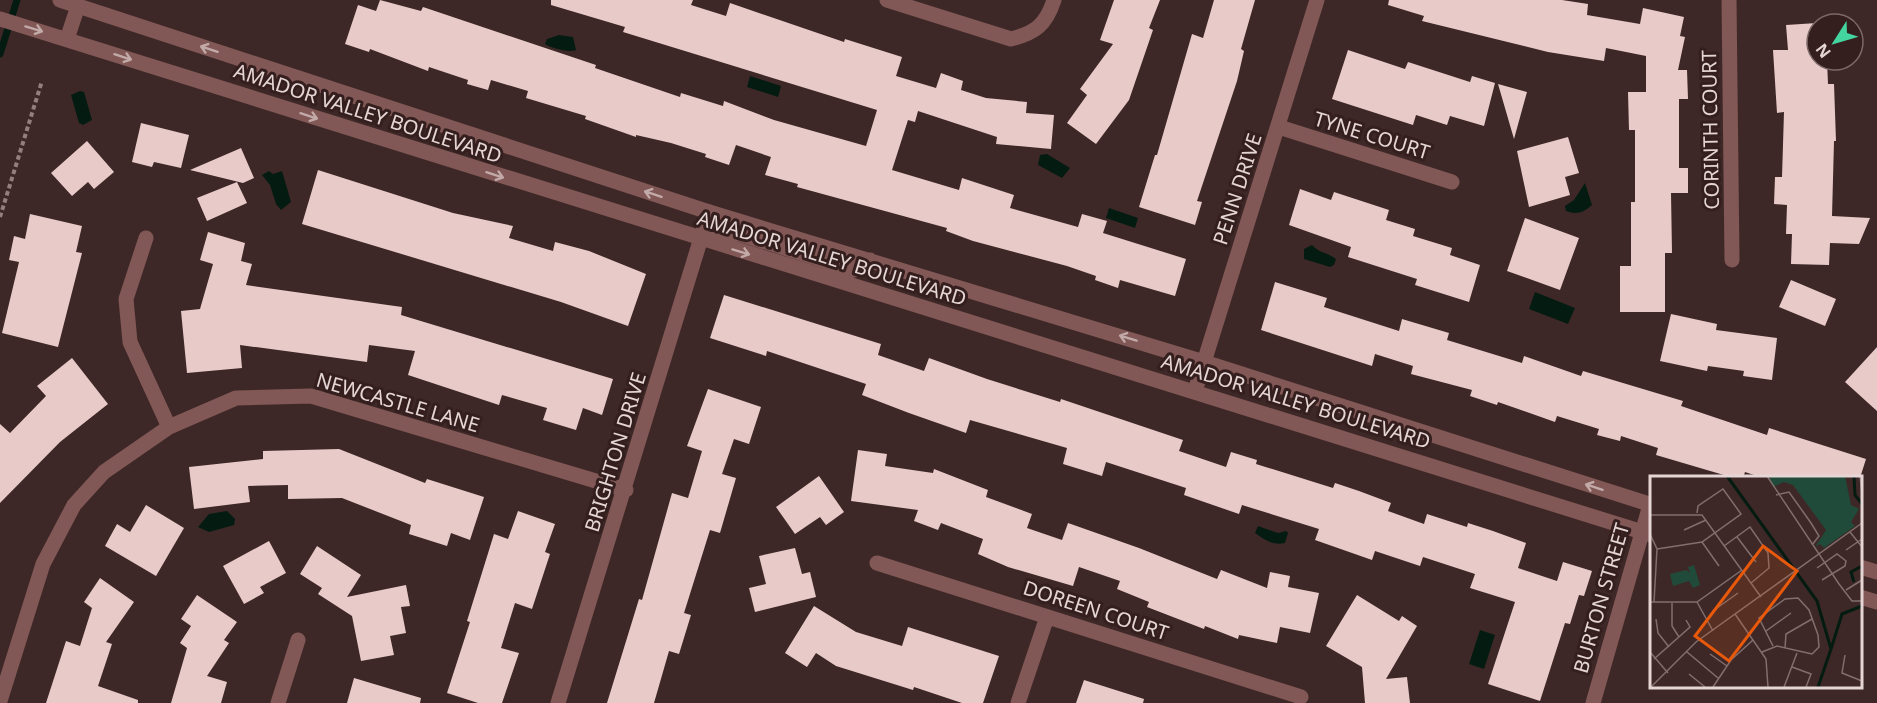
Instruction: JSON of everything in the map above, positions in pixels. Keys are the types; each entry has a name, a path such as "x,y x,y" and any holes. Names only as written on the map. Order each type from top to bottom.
{"street":[{"name":"AMADOR VALLEY BOULEVARD","path":"60,0 709,212 1204,362 1650,505"},
{"path":"887,0 1011,39 1031,34 1049,16 1054,0"},
{"name":"PENN DRIVE","path":"1195,391 1317,0"},
{"name":"CORINTH COURT","path":"1729,0 1732,260"},
{"path":"67,39 78,6"},
{"name":"AMADOR VALLEY BOULEVARD","path":"0,19 701,240 1195,391 1647,533"},
{"name":"TYNE COURT","path":"1279,127 1452,182"},
{"name":"BRIGHTON DRIVE","path":"558,703 626,490 709,212"},
{"path":"701,240 722,231 740,234 854,270 865,267 870,260"},
{"path":"146,238 126,299 130,342 169,427"},
{"name":"NEWCASTLE LANE","path":"0,701 43,564 74,505 104,472 169,427 236,398 311,396 626,490"},
{"name":"BURTON STREET","path":"1593,703 1647,533 1650,512"},
{"name":"DOREEN COURT","path":"877,563 1301,697"},
{"path":"1862,568 1877,572"},
{"path":"1862,598 1877,602"},
{"path":"1018,703 1047,617"},
{"path":"278,703 298,640"}],"path":[{"path":"0,217 42,81"}],"shaded area":[{"path":"559,35 573,37 576,50 560,50 545,44 547,39"},
{"path":"750,76 781,86 778,97 747,87"},
{"path":"80,91 84,92 92,120 83,125 79,123 71,95"},
{"path":"1047,154 1070,168 1062,178 1038,165 1040,155"},
{"path":"269,171 273,174 282,171 291,202 281,210 276,204 270,185 262,175"},
{"path":"1585,183 1592,205 1580,212 1566,211 1565,206 1574,200"},
{"path":"1109,208 1138,218 1135,228 1106,218"},
{"path":"1312,245 1336,259 1334,265 1330,267 1304,259 1304,249"},
{"path":"1535,292 1575,308 1568,324 1529,309"},
{"path":"227,511 235,519 234,525 209,532 198,527 209,514"},
{"path":"1258,526 1278,533 1286,531 1288,533 1285,543 1273,543 1262,538 1255,533"},
{"path":"1480,630 1495,635 1484,669 1469,664"}],"building":[{"path":"380,0 421,11 423,7 596,65 595,68 680,97 681,93 723,106 724,101 774,120 866,146 877,110 623,32 625,27 551,5 551,0 693,0 691,5 726,16 730,3 844,42 845,39 902,57 896,76 936,88 941,73 963,81 961,90 986,98 1027,102 1026,113 1054,115 1051,149 996,144 997,137 918,111 915,122 908,120 892,170 959,190 962,178 1014,195 1010,208 1078,227 1082,214 1107,221 1103,233 1186,259 1175,296 1120,280 1118,288 1095,280 1096,276 973,241 946,231 947,228 797,187 798,184 765,175 771,157 736,145 729,165 705,157 706,154 671,143 636,135 636,137 585,119 586,116 526,98 528,91 491,80 488,90 467,84 468,80 429,67 428,71 370,49 369,52 345,44 358,5 376,11"},
{"path":"1114,0 1160,0 1149,28 1153,30 1129,100 1096,144 1067,123 1087,95 1080,89 1113,44 1100,40"},
{"path":"1214,0 1255,0 1241,49 1244,51 1237,81 1197,201 1202,202 1195,225 1139,207 1155,155 1157,155 1192,34 1203,38"},
{"path":"1389,0 1562,0 1588,4 1587,15 1640,24 1643,8 1684,17 1680,36 1685,37 1678,70 1687,70 1688,99 1679,99 1679,168 1688,168 1688,193 1671,193 1672,253 1665,253 1665,312 1620,312 1620,266 1631,266 1631,202 1635,202 1635,130 1629,130 1628,92 1646,92 1646,56 1606,48 1604,61 1548,52 1422,21 1424,16 1388,5"},
{"path":"1805,24 1805,72 1828,72 1828,84 1834,84 1836,141 1834,141 1832,216 1870,218 1859,244 1830,243 1829,265 1791,264 1792,234 1786,234 1787,205 1774,204 1775,177 1782,177 1784,112 1777,113 1773,50 1788,50 1786,25"},
{"path":"1348,50 1405,69 1408,62 1470,82 1472,76 1495,83 1484,126 1450,116 1447,125 1416,115 1413,125 1332,99"},
{"path":"1498,84 1527,92 1514,139"},
{"path":"141,123 189,135 181,168 154,162 152,167 132,162"},
{"path":"1568,137 1579,173 1565,177 1570,195 1529,207 1517,151"},
{"path":"87,141 114,172 94,189 88,182 72,196 51,173"},
{"path":"241,148 254,178 243,183 190,170"},
{"path":"318,170 453,213 513,226 509,238 553,251 555,242 589,251 646,274 628,326 561,302 302,224"},
{"path":"237,182 247,203 207,221 197,198"},
{"path":"1300,189 1331,200 1334,192 1389,210 1386,220 1415,229 1413,236 1452,248 1450,255 1480,265 1469,302 1415,285 1417,279 1348,257 1351,247 1289,225"},
{"path":"30,214 82,226 76,252 82,253 58,347 2,333 19,262 9,260 14,236 25,239"},
{"path":"1525,218 1579,238 1560,290 1507,271"},
{"path":"208,232 245,243 241,261 252,264 246,285 402,307 401,315 613,379 602,415 583,408 576,430 543,420 547,408 502,395 499,405 408,375 415,351 369,345 367,362 240,345 242,368 187,373 181,311 200,309 213,264 200,260"},
{"path":"1791,280 1836,299 1825,326 1779,307"},
{"path":"1275,282 1327,298 1324,307 1399,331 1402,319 1449,333 1447,340 1522,363 1524,356 1581,376 1583,371 1683,401 1681,406 1767,435 1769,428 1866,459 1861,476 1757,476 1745,472 1744,476 1727,476 1656,455 1658,448 1621,436 1620,441 1597,435 1599,429 1557,416 1555,422 1498,402 1497,405 1470,396 1472,390 1411,374 1413,366 1375,354 1372,366 1261,330"},
{"path":"724,295 881,344 878,355 924,371 929,358 987,379 1060,402 1061,399 1183,440 1179,451 1226,467 1231,452 1257,460 1256,464 1333,488 1335,483 1359,491 1391,503 1388,511 1424,524 1427,514 1467,527 1468,523 1493,531 1526,543 1518,568 1557,581 1563,562 1592,571 1584,596 1579,595 1570,624 1565,623 1540,701 1488,684 1515,602 1470,588 1475,574 1423,557 1420,566 1375,551 1372,560 1315,540 1319,529 1242,505 1239,514 1184,495 1186,488 1106,462 1102,476 1063,464 1067,448 970,420 966,433 909,413 862,395 866,384 767,351 766,356 710,338"},
{"path":"1671,314 1717,324 1716,330 1777,338 1772,380 1743,376 1744,371 1708,366 1707,371 1660,361"},
{"path":"1877,347 1877,411 1845,382"},
{"path":"72,358 108,404 60,442 0,503 0,424 10,433 46,396 37,386"},
{"path":"708,389 761,407 749,444 734,439 722,474 736,478 720,533 710,530 684,613 691,615 679,654 669,651 654,703 607,703 639,599 642,600 672,493 688,498 702,451 687,446"},
{"path":"339,449 425,483 427,479 484,497 470,540 451,533 447,546 409,534 411,525 342,498 288,499 288,485 248,486 250,502 194,509 189,467 263,459 263,451"},
{"path":"858,450 887,454 885,466 933,473 934,469 988,490 986,497 1032,514 1027,528 1062,540 1068,523 1217,579 1221,570 1267,588 1270,572 1290,576 1288,587 1319,593 1310,633 1280,627 1277,643 1239,635 1238,639 1205,626 1204,629 1147,607 1149,602 1117,589 1120,581 1079,567 1073,586 1008,567 978,554 983,539 941,523 938,530 914,521 918,510 851,501"},
{"path":"819,476 844,512 826,525 820,517 795,534 776,507"},
{"path":"146,505 184,528 156,576 105,546 117,524 130,532"},
{"path":"518,511 555,524 545,552 550,554 532,609 515,603 501,648 519,653 502,703 478,703 447,693 470,622 467,621 494,534 508,539"},
{"path":"269,541 286,573 260,587 264,593 244,604 223,566"},
{"path":"317,546 361,575 347,597 406,585 410,606 401,607 406,633 390,636 394,655 361,661 352,616 318,594 322,588 300,574"},
{"path":"795,548 802,574 810,572 816,597 755,612 749,588 766,584 759,556"},
{"path":"100,578 134,602 106,642 112,644 98,686 138,700 138,703 46,703 66,641 80,646 92,608 84,602"},
{"path":"197,595 237,622 224,640 229,643 207,676 227,682 221,703 171,703 187,648 180,643 191,626 181,619"},
{"path":"1357,595 1399,621 1402,616 1417,626 1386,679 1407,677 1410,703 1365,703 1362,667 1326,646"},
{"path":"814,606 856,632 902,646 908,627 999,656 983,703 962,703 914,687 913,690 836,666 816,653 807,667 785,653"},
{"path":"354,678 421,698 420,703 347,703"},
{"path":"1084,680 1144,699 1143,703 1076,703"}],"waterway":[{"path":"0,54 17,0"}]}
